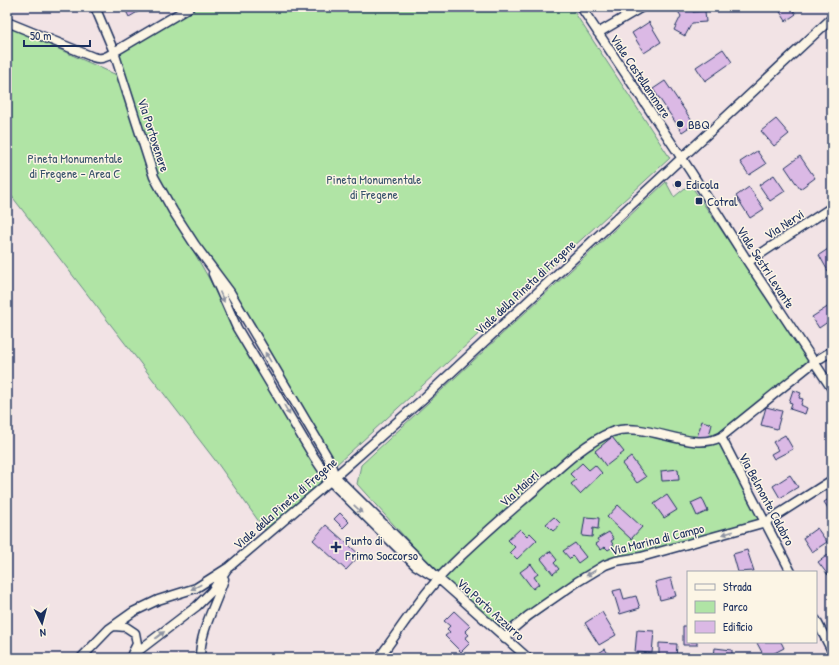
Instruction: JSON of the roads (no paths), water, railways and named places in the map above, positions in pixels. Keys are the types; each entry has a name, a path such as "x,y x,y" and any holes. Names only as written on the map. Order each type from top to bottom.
{"street":[{"name":"Via Portovenere","path":"95,7 114,52 154,177 173,211 195,245 230,292 328,458 333,479"},
{"path":"7,22 94,58 105,58 190,7"},
{"name":"Viale Castellammare","path":"581,7 681,158"},
{"path":"598,33 642,7"},
{"name":"Viale della Pineta di Fregene","path":"81,658 114,626 133,612 146,605 196,588 229,567 333,479 424,398 832,18"},
{"name":"Viale Sestri Levante","path":"681,158 832,389"},
{"name":"Via Nervi","path":"748,262 832,207"},
{"name":"Via Portovenere","path":"207,261 237,328 314,457 333,479"},
{"path":"721,437 814,362 832,351"},
{"name":"Via Maiori","path":"380,658 439,578 556,470 586,447 604,436 621,430 632,430 709,442 721,437"},
{"name":"Via Belmonte Calabro","path":"721,437 790,571"},
{"name":"Via Porto Azzurro","path":"333,479 505,639 528,658"},
{"name":"Via Marina di Campo","path":"505,639 515,627 528,616 577,582 605,565 616,561 641,557 766,522 832,480"},
{"path":"200,658 206,623 218,597 229,567"},
{"name":"Viale della Pineta di Fregene","path":"129,658 181,619 207,596 218,584 229,567"},
{"path":"817,622 832,652"},
{"path":"114,626 128,627 136,634 136,647 129,658"}],"place":[{"name":"BBQ","path":"680,124"},
{"name":"Edicola","path":"678,184"},
{"name":"Cotral","path":"699,201"},
{"name":"Punto di Primo Soccorso","path":"336,547"}],"park label":[{"name":"Pineta Monumentale di Fregene - Area C","path":"75,166"},
{"name":"Pineta Monumentale di Fregene","path":"374,186"}]}
